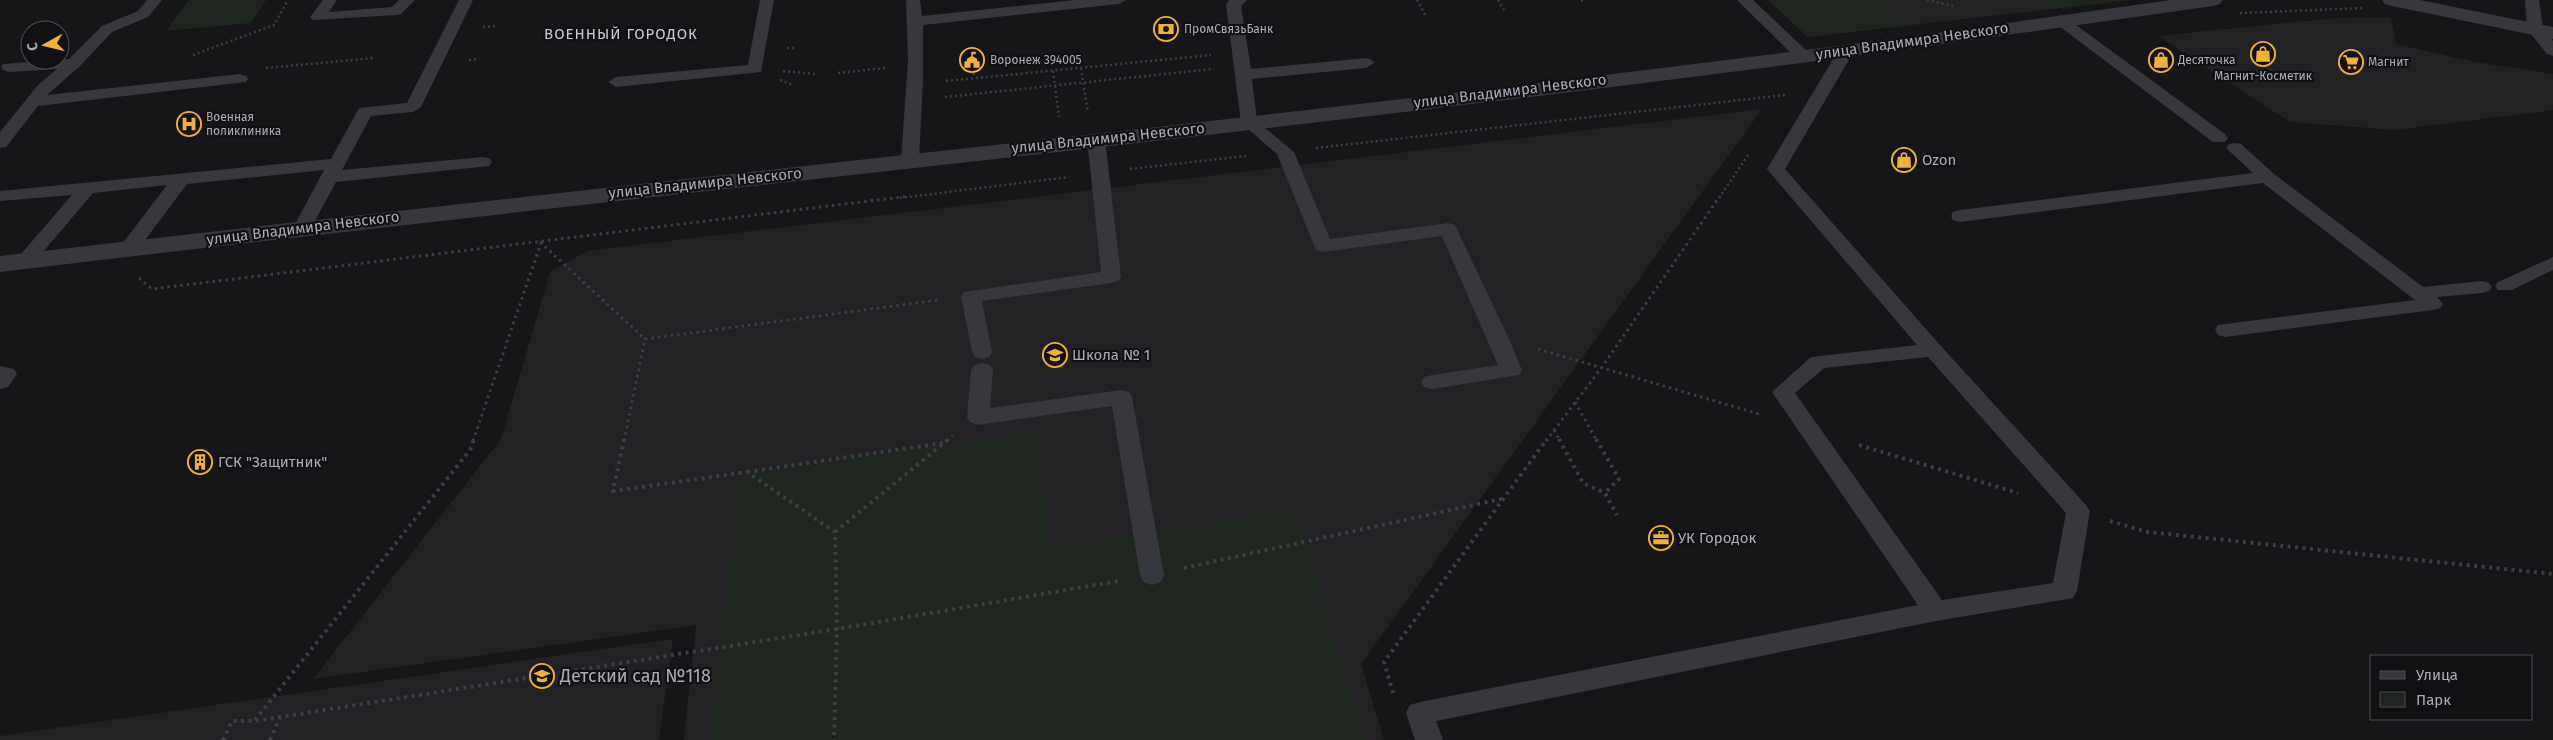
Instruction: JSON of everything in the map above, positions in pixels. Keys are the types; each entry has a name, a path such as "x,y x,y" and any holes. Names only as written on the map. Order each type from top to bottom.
{"street":[{"name":"улица Владимира Невского","path":"0,264 910,160 1092,130 1249,123 1846,51 2213,0"},
{"path":"2392,0 2544,31"}],"lane":[{"path":"0,143 32,102 107,29 144,14 156,0"},
{"path":"330,0 318,17 396,11 408,0"},
{"path":"302,228 365,112 413,107 466,0"},
{"path":"616,82 755,69 766,0"},
{"path":"910,160 915,92 916,21 914,0"},
{"path":"916,21 1119,0"},
{"path":"1240,0 1233,4 1243,64 1249,123 1285,152 1322,246 1448,229 1499,338 1511,370 1432,382"},
{"path":"1744,0 1802,55"},
{"path":"2532,0 2553,51"},
{"path":"2060,20 2219,138"},
{"path":"1429,740 1420,713 1936,611 2064,591 2078,511 1933,350 1776,169 1846,51"},
{"path":"9,67 74,63"},
{"path":"1243,64 1366,63"},
{"path":"32,102 240,79"},
{"path":"1092,130 1111,277 970,296 982,361 978,417 1121,397 1152,575"},
{"path":"2225,330 2433,304 2267,177 2235,148"},
{"path":"0,196 182,178 483,162"},
{"path":"1960,216 2267,177"},
{"path":"129,248 182,178"},
{"path":"25,261 88,187"},
{"path":"2505,286 2553,263"},
{"path":"2419,293 2482,287"},
{"path":"1933,350 1818,362 1783,392 1936,611"},
{"path":"0,373 6,374 0,382"}],"path":[{"path":"185,58 274,25 288,0"},
{"path":"1417,0 1426,16"},
{"path":"1498,0 1504,10"},
{"path":"1581,0 1586,2"},
{"path":"915,92 974,78 1081,68 1243,64"},
{"path":"915,92 1083,83 1243,64"},
{"path":"838,73 915,65"},
{"path":"973,68 974,78"},
{"path":"1081,68 1092,130"},
{"path":"152,289 541,243 1099,173 1789,94 1784,102"},
{"path":"1384,662 1501,499 1602,367 1750,150"},
{"path":"541,243 645,339"},
{"path":"254,721 470,450 541,243"},
{"path":"645,339 970,296"},
{"path":"645,339 613,490 943,443"},
{"path":"1575,402 1619,479 1606,493"},
{"path":"835,532 943,443 978,417"},
{"path":"1554,430 1583,483 1606,493 1617,515"},
{"path":"747,472 835,532"},
{"path":"223,740 232,721 254,721 837,630 1152,575 1501,499"},
{"path":"834,740 837,630 835,532"},
{"path":"2148,532 2553,574"},
{"path":"270,740 280,717"}],"shaded area":[{"path":"1768,0 2131,0 1808,37"},
{"path":"2391,17 2396,44 2475,62 2553,74 2553,110 2395,130 2290,122 2158,36 2336,18"},
{"name":"Школа № 1","path":"1762,109 1361,664 1384,740 684,740 696,625 313,679 501,439 550,272 587,251"},
{"name":"Детский сад №118","path":"673,639 659,740 0,740 0,736"}],"green space":[{"path":"189,0 266,0 251,23 166,31"},
{"path":"1768,0 1877,0 1909,25 1808,37"},
{"path":"2048,0 2131,0 2044,10"},
{"path":"1037,432 1051,547 1295,510 1365,740 710,740 740,474"}],"place":[{"name":"ПромСвязьБанк","path":"1166,29"},
{"name":"Магнит-Косметик","path":"2263,54"},
{"name":"Воронеж 394005","path":"972,60"},
{"name":"Десяточка","path":"2161,60"},
{"name":"Магнит","path":"2351,62"},
{"name":"Военная поликлиника","path":"189,124"},
{"name":"Ozon","path":"1904,160"},
{"name":"Школа № 1","path":"1055,355"},
{"name":"ГСК \"Защитник\"","path":"200,462"},
{"name":"УК Городок","path":"1661,538"},
{"name":"Детский сад №118","path":"542,676"}],"district":[{"name":"ВОЕННЫЙ ГОРОДОК","path":"621,34"}]}
